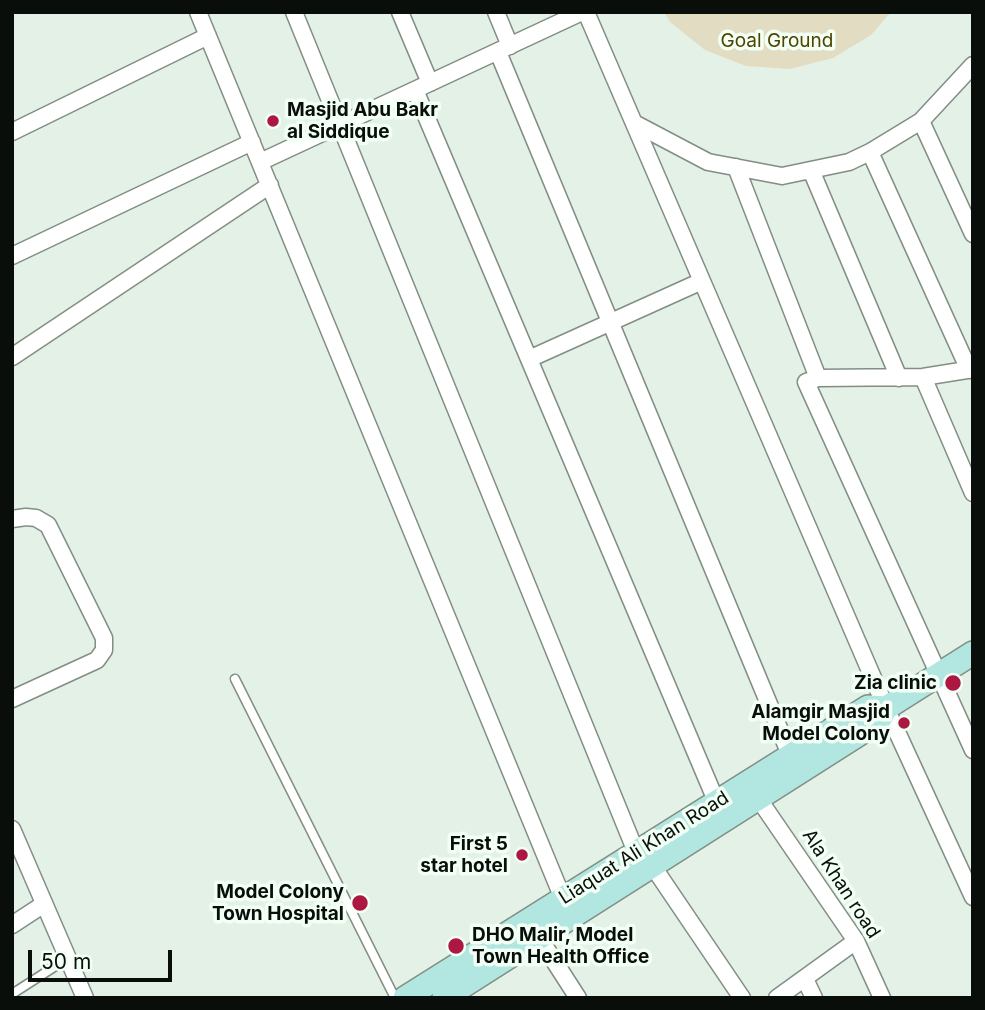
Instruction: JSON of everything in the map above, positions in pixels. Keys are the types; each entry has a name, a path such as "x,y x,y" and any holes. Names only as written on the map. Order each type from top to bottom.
{"main road":[{"name":"Liaquat Ali Khan Road","path":"644,858 758,798 878,722 886,708 973,653"},
{"name":"Liaquat Ali Khan Road","path":"405,998 568,908 644,858 717,803 868,707 886,708"},
{"name":"Liaquat Ali Khan Road","path":"444,998 540,939 568,908"}],"street":[{"path":"198,12 568,908"},
{"path":"294,12 644,858 742,998"},
{"path":"400,12 422,87 529,359 717,803"},
{"path":"496,12 504,49 610,322 790,757"},
{"path":"260,162 584,12 886,708 973,897"},
{"path":"12,132 208,36"},
{"path":"634,123 708,162 782,176 849,162 870,152 921,121 973,65"},
{"path":"921,121 973,234"},
{"path":"12,256 252,142"},
{"path":"870,152 971,369 923,377 818,378 806,382 973,750"},
{"path":"736,167 818,378"},
{"path":"811,170 899,377"},
{"path":"12,358 270,185"},
{"path":"529,359 702,281"},
{"path":"923,377 973,492"},
{"path":"12,519 36,518 48,525 104,638 104,650 97,660 12,699"},
{"name":"Ala Khan road","path":"758,798 856,941 881,998"},
{"path":"12,829 17,856 44,904 85,998"},
{"path":"12,925 44,904"},
{"path":"540,939 578,998"},
{"path":"777,998 856,941"},
{"path":"805,979 814,998"}],"lane":[{"path":"235,678 395,998"},
{"path":"12,994 68,958"}],"green space":[{"name":"Goal Ground","path":"664,12 891,12 871,35 833,58 790,69 746,66 705,50 670,22"}],"place":[{"name":"Masjid Abu Bakr al Siddique","path":"273,121"},
{"name":"Zia clinic","path":"953,683"},
{"name":"Alamgir Masjid Model Colony","path":"904,723"},
{"name":"First 5 star hotel","path":"522,855"},
{"name":"Model Colony Town Hospital","path":"360,903"},
{"name":"DHO Malir, Model Town Health Office","path":"456,946"}]}
